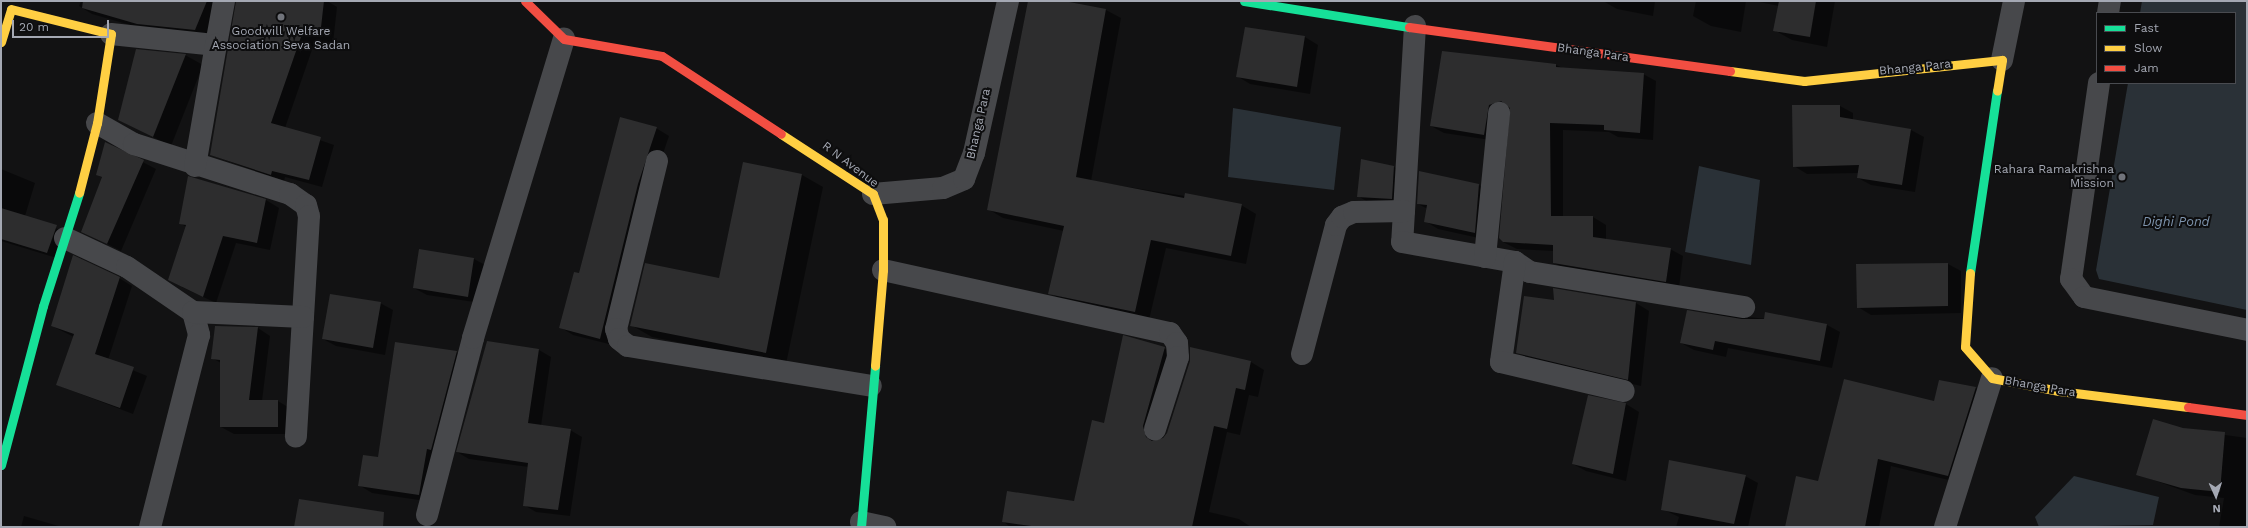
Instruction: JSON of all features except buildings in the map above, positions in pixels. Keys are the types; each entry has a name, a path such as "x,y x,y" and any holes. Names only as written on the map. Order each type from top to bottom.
{"street":[{"path":"195,166 224,1"},
{"path":"427,515 473,338 564,39 525,1"},
{"name":"Bhanga Para","path":"873,194 943,188 964,180 974,153 1008,1"},
{"name":"Bhanga Para","path":"1244,1 1804,81 2002,60 1970,268 1965,347 1992,378 2059,391 2247,415"},
{"path":"2002,60 2014,1"},
{"path":"2108,12 2110,1"},
{"path":"1,42 11,5 111,34 216,45"},
{"path":"1416,26 1402,242 1515,262 1530,272 1744,307"},
{"path":"1,465 43,306 66,238 97,123 111,34"},
{"name":"R N Avenue","path":"564,39 662,56 873,194 883,220 883,270 871,386 861,524"},
{"path":"2099,84 2071,279 2084,297 2247,330"},
{"path":"1485,257 1499,113"},
{"path":"97,123 117,137 195,166 290,194 306,205 309,216 296,437"},
{"path":"657,161 616,329 619,339 628,346 871,386"},
{"path":"1302,354 1336,226 1342,217 1354,212 1404,211"},
{"path":"66,238 127,267 193,312 303,317"},
{"path":"1515,262 1501,362 1624,391"},
{"path":"883,270 1170,333 1177,343 1178,357 1155,429"},
{"path":"150,527 198,335 193,312"},
{"path":"1945,527 1992,378"},
{"path":"861,524 885,527"}],"water":[{"name":"Dighi Pond","path":"2142,1 2247,1 2247,310 2099,279 2096,270 2128,84 2236,84 2236,12 2140,12"},
{"path":"1233,108 1341,127 1334,190 1228,177"},
{"path":"1699,166 1760,180 1751,265 1685,252"},
{"path":"2074,476 2159,497 2153,525 2039,527 2035,517"}],"traffic: fast":[{"path":"1244,1 1409,27"},
{"path":"1970,273 1997,91"},
{"path":"1,465 43,306 79,193"},
{"path":"861,527 875,366"}],"traffic: slow":[{"path":"1,42 11,9 111,34 97,123 79,193"},
{"path":"1730,71 1804,81 2002,60 1997,91"},
{"path":"781,134 873,194 883,220 883,270 875,366"},
{"path":"1970,273 1965,347 1992,378 2059,391 2188,407"}],"traffic: jam":[{"path":"525,1 564,39 662,56 781,134"},
{"path":"1409,27 1730,71"},
{"path":"2188,407 2247,415"}],"place":[{"name":"Goodwill Welfare Association Seva Sadan","path":"281,17"},
{"name":"Rahara Ramakrishna Mission","path":"2122,177"}]}
